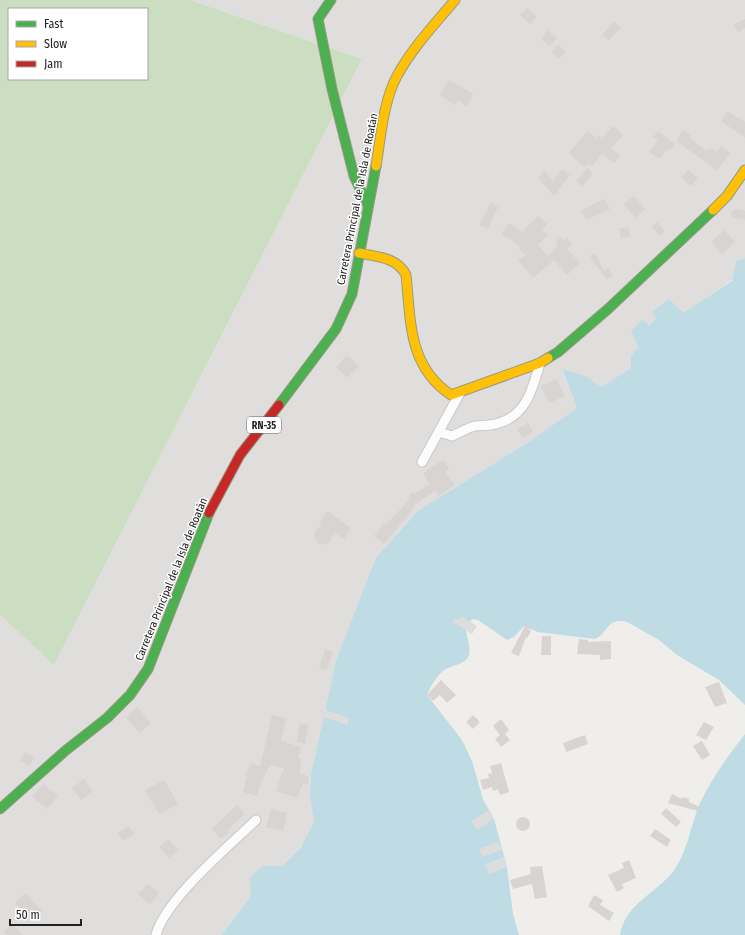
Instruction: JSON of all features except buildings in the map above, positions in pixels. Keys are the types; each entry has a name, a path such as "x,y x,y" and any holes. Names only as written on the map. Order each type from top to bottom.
{"main road":[{"path":"331,0 318,19 332,89 354,176 368,205"},
{"name":"Carretera Principal de la Isla de Roatán","path":"0,809 59,756 107,718 130,695 148,670 212,506 240,456 318,355 336,329 352,294 387,104 396,77 412,52 455,0"},
{"path":"359,253 397,262 404,268 416,351 422,367 442,391 451,395 540,363 558,352 608,309 727,196 745,170"}],"street":[{"path":"439,432 452,436 476,426 498,424 509,420 518,413 526,403 532,391 540,363"},
{"path":"422,462 460,393"},
{"path":"156,935 165,916 189,885 256,820"}],"shaded area":[{"path":"190,0 745,0 745,258 736,261 732,280 683,314 656,318 648,325 642,319 640,347 631,356 631,368 601,387 588,377 562,370 577,408 527,443 419,510 336,661 311,774 310,796 314,822 310,832 301,846 282,866 262,866 252,884 251,896 222,935 0,935 0,615 54,665 362,59"}],"green space":[{"path":"0,0 190,0 362,59 54,665 0,615"}],"water":[{"path":"745,258 745,705 719,680 677,655 659,640 627,622 620,621 611,624 600,636 595,639 538,632 524,626 514,637 507,640 478,620 472,619 466,630 470,649 469,655 465,661 443,671 434,682 427,695 462,740 472,761 483,799 494,819 507,867 513,914 519,935 222,935 251,896 250,878 262,866 282,866 301,847 314,822 310,796 311,774 336,661 376,558 419,510 527,443 577,408 562,369 588,377 601,387 631,368 631,356 639,347 631,332 642,319 649,325 656,318 652,312 669,299 683,313 732,281 736,261"},
{"path":"745,734 745,935 620,935 623,924 635,906 660,885 675,869 683,853 700,803 721,767"}],"pier":[{"path":"461,616 477,626 472,634 453,622 455,619 459,620"},
{"path":"320,708 349,718 347,725 318,715"},
{"path":"488,811 494,819 477,830 471,821"},
{"path":"499,842 502,850 482,857 479,849"},
{"path":"504,857 507,867 489,874 485,864"}],"traffic: fast":[{"path":"331,0 318,19 332,89 354,176 368,205"},
{"path":"279,405 336,329 352,294 376,166"},
{"path":"548,358 558,352 608,309 713,210"},
{"path":"0,809 65,751 107,718 130,695 148,669 209,513"}],"traffic: slow":[{"path":"376,166 381,132 392,86 403,66 417,46 455,0"},
{"path":"713,210 727,196 745,170"},
{"path":"359,253 392,261 402,269 406,275 411,326 419,357 427,371 437,383 451,395 540,363 548,358"}],"traffic: jam":[{"path":"209,513 240,455 279,405"}]}
